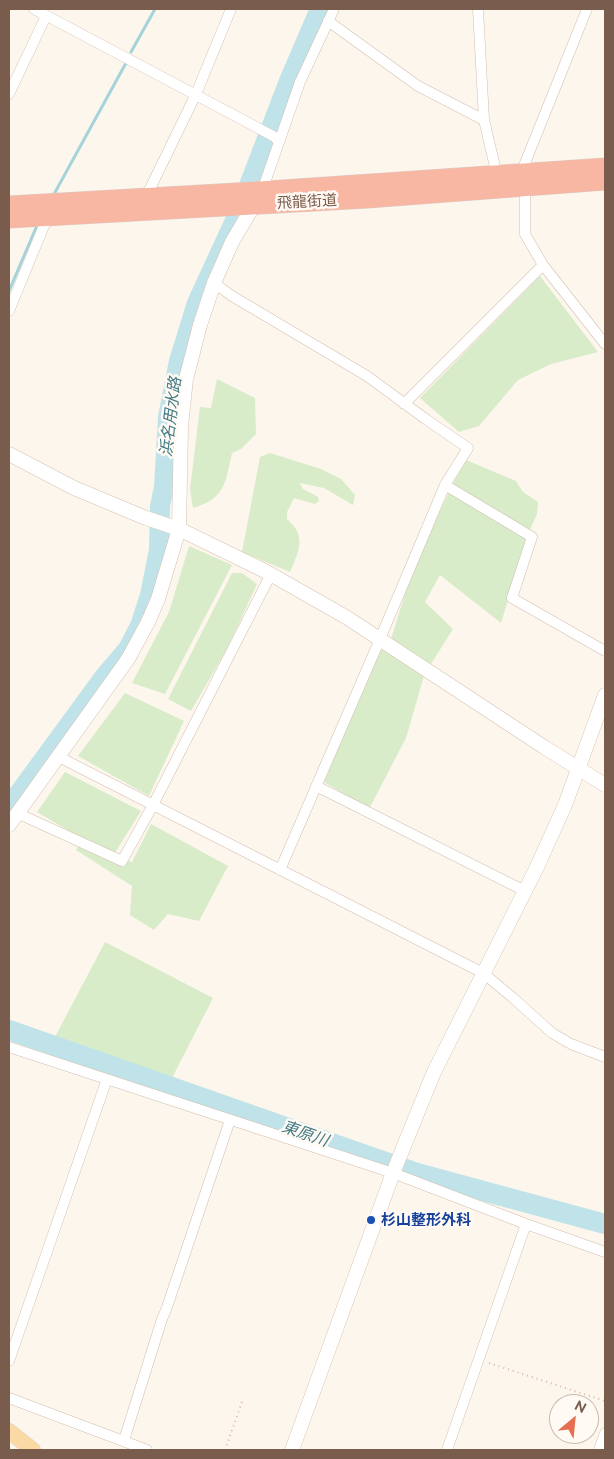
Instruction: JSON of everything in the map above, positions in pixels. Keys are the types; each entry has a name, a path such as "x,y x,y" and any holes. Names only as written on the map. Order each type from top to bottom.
{"highway":[{"name":"飛龍街道","path":"9,205 230,192 254,198 368,199 523,180 605,167"},
{"name":"飛龍街道","path":"9,219 220,208 254,198 375,182 497,176 523,180 605,181"}],"main road":[{"path":"9,1431 33,1450"}],"street":[{"path":"34,9 196,94 277,140"},
{"path":"146,197 196,94 230,9"},
{"path":"9,825 128,659 158,599 174,527 180,426 186,380 200,325 214,283 254,198 300,82 334,9"},
{"path":"478,9 484,120 497,176"},
{"path":"586,9 523,180 524,234 543,265 605,344"},
{"path":"9,94 46,16"},
{"path":"328,21 418,86 484,120"},
{"path":"9,311 48,216"},
{"path":"404,404 543,265"},
{"path":"214,283 232,296 367,376 468,448 445,485 280,870"},
{"path":"9,454 74,488 146,518 174,527 271,574 380,639 605,785"},
{"path":"445,485 532,537 512,598 605,651"},
{"path":"17,813 122,862 271,574"},
{"path":"292,1450 393,1173 434,1072 525,891 565,805 605,695"},
{"path":"57,756 483,973 552,1033 571,1044 605,1057"},
{"path":"316,786 525,891"},
{"path":"9,1046 393,1173 605,1252"},
{"path":"9,1361 107,1079"},
{"path":"124,1440 162,1319 230,1120"},
{"path":"447,1450 526,1224"},
{"path":"9,1398 147,1450"},
{"path":"599,1450 605,1433"}],"path":[{"path":"479,1360 605,1401"},
{"path":"225,1450 243,1399"}],"green space":[{"path":"540,276 598,352 551,364 518,380 479,426 459,432 420,398"},
{"path":"217,379 255,398 256,434 241,449 232,453 225,481 218,494 204,504 193,508 190,489 200,407 211,408"},
{"path":"270,453 321,469 341,479 355,495 353,505 324,488 300,483 303,489 318,497 319,501 315,504 294,498 287,512 287,519 293,525 299,538 298,550 290,572 242,552 260,457"},
{"path":"466,460 516,481 523,492 538,502 537,514 528,534 501,623 440,575 425,602 453,629 431,664 391,639 414,565"},
{"path":"189,546 232,565 165,694 132,683 169,612"},
{"path":"232,573 242,573 257,584 228,647 191,711 168,699"},
{"path":"381,649 424,676 406,738 369,809 324,782"},
{"path":"125,693 184,721 149,796 78,756"},
{"path":"65,772 141,811 113,856 132,862 151,824 228,866 199,921 168,914 154,930 130,915 132,886 76,850 79,845 108,854 37,812"},
{"path":"105,942 213,998 172,1078 55,1037"}],"waterway":[{"path":"131,52 155,9"},
{"name":"浜名用水路","path":"9,807 105,676 128,649 140,626 150,595 159,550 160,506 164,487 168,417 179,361 197,303 238,214 289,81 320,9"},
{"path":"53,196 126,63"},
{"path":"9,291 38,223"},
{"name":"東原川","path":"9,1030 417,1173 605,1224"}],"place":[{"name":"杉山整形外科","path":"371,1220"}]}
